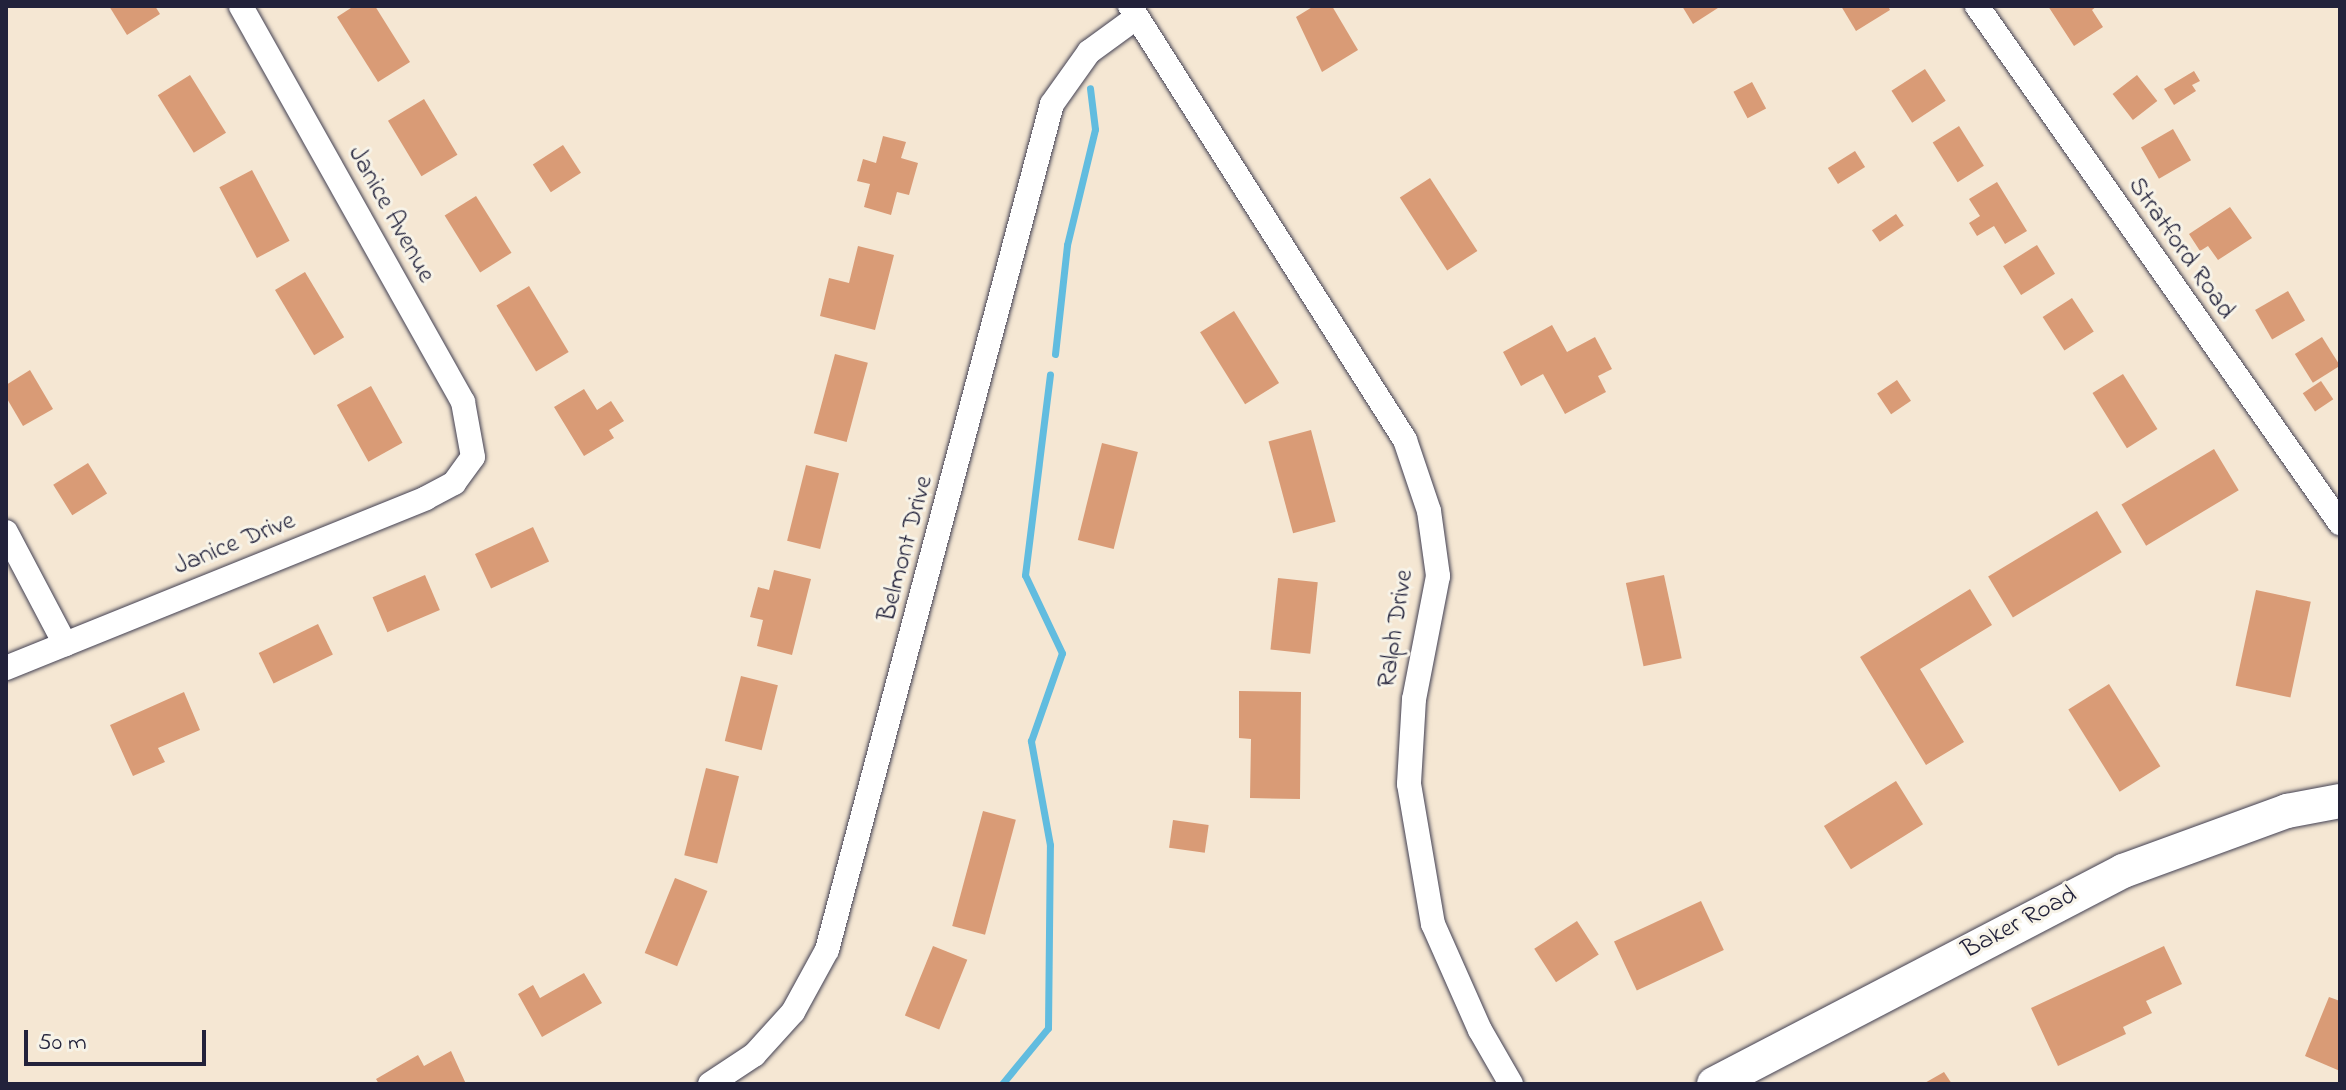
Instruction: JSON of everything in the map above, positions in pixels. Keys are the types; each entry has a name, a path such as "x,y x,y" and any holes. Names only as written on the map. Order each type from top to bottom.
{"street":[{"name":"Janice Avenue","path":"241,6 463,402 473,457"},
{"name":"Stratford Road","path":"1977,6 2340,523"},
{"name":"Belmont Drive","path":"710,1084 754,1055 793,1012 827,950 1052,104 1089,52 1134,12"},
{"name":"Ralph Drive","path":"1134,12 1405,440 1429,511 1438,576 1414,699 1409,784 1433,924 1480,1030 1511,1084"},
{"name":"Janice Drive","path":"6,668 426,498 454,483 473,457"},
{"path":"6,532 65,644"},
{"name":"Baker Road","path":"1714,1084 2123,871 2192,841 2287,811 2340,801"}],"building":[{"path":"109,6 155,6 160,14 127,35"},
{"path":"354,6 375,6 410,62 378,82 337,17"},
{"path":"1314,6 1332,6 1358,50 1322,72 1296,17"},
{"path":"1682,6 1721,6 1693,24"},
{"path":"1841,6 1888,6 1890,10 1856,31"},
{"path":"2048,6 2097,6 2092,10 2103,27 2074,46"},
{"path":"1925,69 1946,101 1912,123 1891,91"},
{"path":"2194,71 2200,81 2192,85 2196,91 2174,105 2164,89"},
{"path":"190,75 226,133 194,153 158,95"},
{"path":"2137,75 2157,101 2133,120 2113,94"},
{"path":"1752,82 1766,108 1748,118 1733,92"},
{"path":"424,99 457,155 421,176 388,121"},
{"path":"1959,126 1984,166 1958,182 1933,142"},
{"path":"2173,129 2191,160 2159,179 2141,148"},
{"path":"883,136 906,142 901,158 918,163 909,195 897,192 891,215 864,207 870,184 857,181 863,159 876,163"},
{"path":"563,145 581,173 551,192 533,165"},
{"path":"1855,151 1865,167 1838,184 1828,168"},
{"path":"252,170 290,241 257,258 219,187"},
{"path":"1430,178 1477,251 1447,271 1400,198"},
{"path":"1997,182 2027,231 2005,244 1994,226 1977,236 1969,223 1980,216 1969,199"},
{"path":"476,196 512,253 480,272 445,216"},
{"path":"2230,207 2252,238 2218,260 2208,246 2200,251 2189,234"},
{"path":"1896,214 1904,226 1880,242 1872,230"},
{"path":"2037,245 2055,274 2021,295 2003,266"},
{"path":"858,246 894,255 875,330 820,316 829,278 849,283"},
{"path":"305,272 344,337 314,355 275,290"},
{"path":"529,286 569,352 536,372 496,306"},
{"path":"2288,291 2305,320 2272,339 2255,310"},
{"path":"2072,298 2094,332 2064,351 2043,317"},
{"path":"1234,311 1279,383 1245,404 1200,332"},
{"path":"1552,325 1567,352 1595,337 1612,369 1598,376 1606,392 1565,414 1543,374 1521,386 1503,352"},
{"path":"2322,337 2340,366 2313,383 2295,354"},
{"path":"835,354 868,363 847,442 814,433"},
{"path":"30,370 53,409 23,426 6,397 6,385"},
{"path":"2123,374 2157,429 2127,448 2092,393"},
{"path":"1897,380 1911,401 1891,414 1877,393"},
{"path":"2321,381 2333,399 2315,412 2303,393"},
{"path":"371,386 403,443 368,462 337,405"},
{"path":"584,389 597,410 611,401 624,421 609,430 614,438 584,456 554,407"},
{"path":"1311,430 1336,522 1293,533 1268,441"},
{"path":"1102,443 1138,452 1114,549 1078,540"},
{"path":"2214,449 2239,490 2146,546 2121,505"},
{"path":"88,463 107,494 72,515 53,485"},
{"path":"806,465 839,473 820,549 787,541"},
{"path":"2097,511 2122,552 2013,618 1988,576"},
{"path":"533,527 549,561 491,588 475,554"},
{"path":"774,570 811,579 792,655 757,646 763,620 750,617 758,587 769,590"},
{"path":"425,575 440,610 387,632 373,597"},
{"path":"1664,575 1682,658 1644,666 1626,583"},
{"path":"1278,578 1318,582 1310,654 1270,650"},
{"path":"1970,589 1992,625 1920,669 1964,742 1926,765 1860,657"},
{"path":"2256,590 2311,602 2290,698 2236,686"},
{"path":"318,624 333,655 274,683 259,653"},
{"path":"741,676 778,685 762,750 725,741"},
{"path":"2109,684 2160,766 2120,792 2068,709"},
{"path":"1239,691 1301,692 1300,799 1250,798 1251,739 1239,738"},
{"path":"184,692 200,730 158,748 165,762 133,776 110,725"},
{"path":"706,768 739,776 717,864 684,855"},
{"path":"1896,781 1923,824 1851,869 1824,826"},
{"path":"983,811 1016,820 985,935 952,926"},
{"path":"1173,820 1209,825 1205,853 1169,848"},
{"path":"675,878 707,891 677,966 645,953"},
{"path":"1701,901 1724,950 1637,991 1614,942"},
{"path":"1577,921 1599,955 1556,982 1534,949"},
{"path":"933,946 967,960 939,1029 905,1016"},
{"path":"2164,946 2182,984 2146,1001 2152,1013 2123,1027 2126,1034 2058,1066 2031,1008"},
{"path":"584,973 602,1003 542,1037 518,994 533,985 540,998"},
{"path":"2329,997 2340,1001 2340,1071 2305,1056"},
{"path":"451,1051 466,1084 379,1084 376,1079 418,1055 424,1066"},
{"path":"1944,1072 1952,1084 1923,1084"}],"waterway":[{"path":"1055,354 1067,245 1095,129 1090,88"},
{"path":"1002,1084 1048,1028 1050,845 1031,741 1062,653 1025,575 1050,375"}]}
